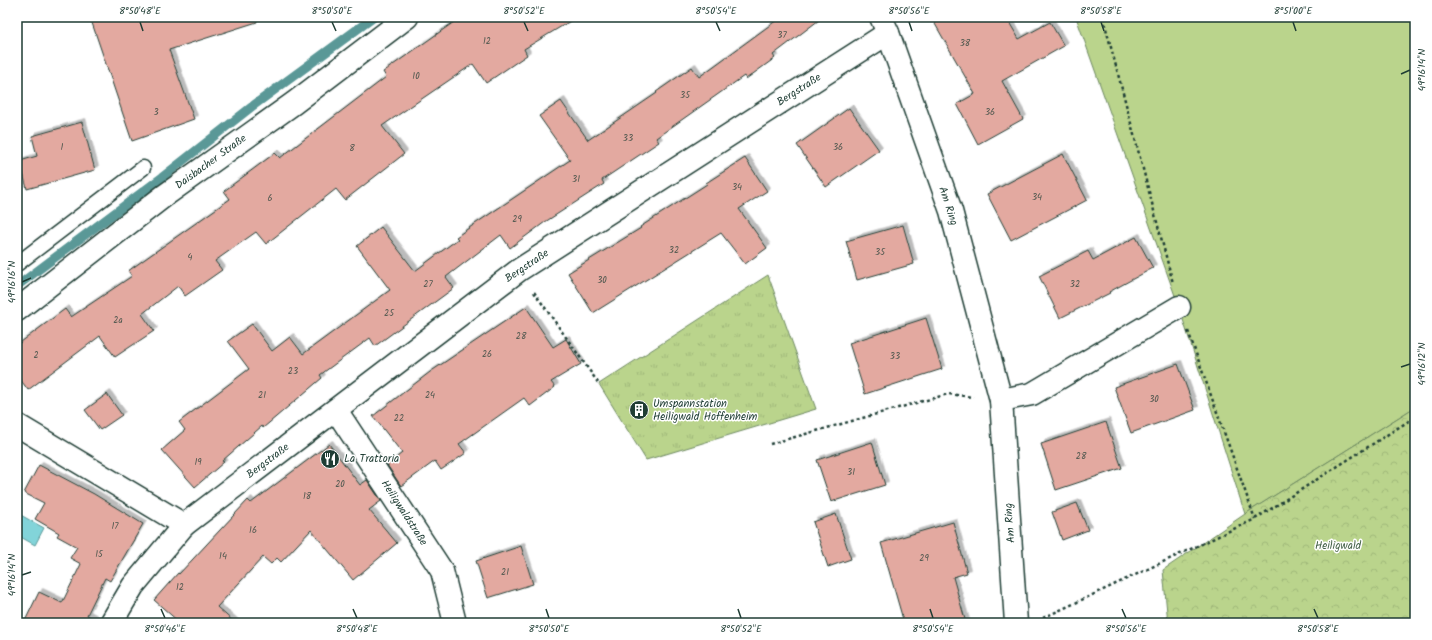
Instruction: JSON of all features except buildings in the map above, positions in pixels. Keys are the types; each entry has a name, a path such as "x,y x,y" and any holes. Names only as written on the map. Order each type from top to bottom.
{"street":[{"name":"Daisbacher Straße","path":"17,310 164,196 294,103 407,17"},
{"name":"Bergstraße","path":"111,623 133,586 184,525 519,270 884,25"},
{"name":"Am Ring","path":"884,25 951,211 1001,400 1016,623"},
{"path":"1001,400 1032,394 1179,307"},
{"name":"Heiligwaldstraße","path":"336,410 442,571 455,623"},
{"path":"17,425 184,525"}],"lane":[{"path":"17,264 143,168"}],"path":[{"path":"1103,17 1179,307 1255,519"},
{"path":"519,270 599,384"},
{"path":"770,444 948,394 1001,400"},
{"path":"1040,620 1255,519 1415,417"}],"green space":[{"path":"1076,17 1415,17 1415,407 1245,514 1179,307"},
{"path":"768,275 816,409 646,460 599,384"},
{"name":"Heiligwald","path":"1415,407 1415,623 1168,623 1163,570 1245,514"}],"water":[{"path":"17,513 44,528 35,545 17,535"}],"waterway":[{"path":"17,286 161,178 254,105 374,17"}],"place":[{"name":"Umspannstation Heiligwald Hoffenheim","path":"639,410"},
{"name":"La Trattoria","path":"330,459"}]}
